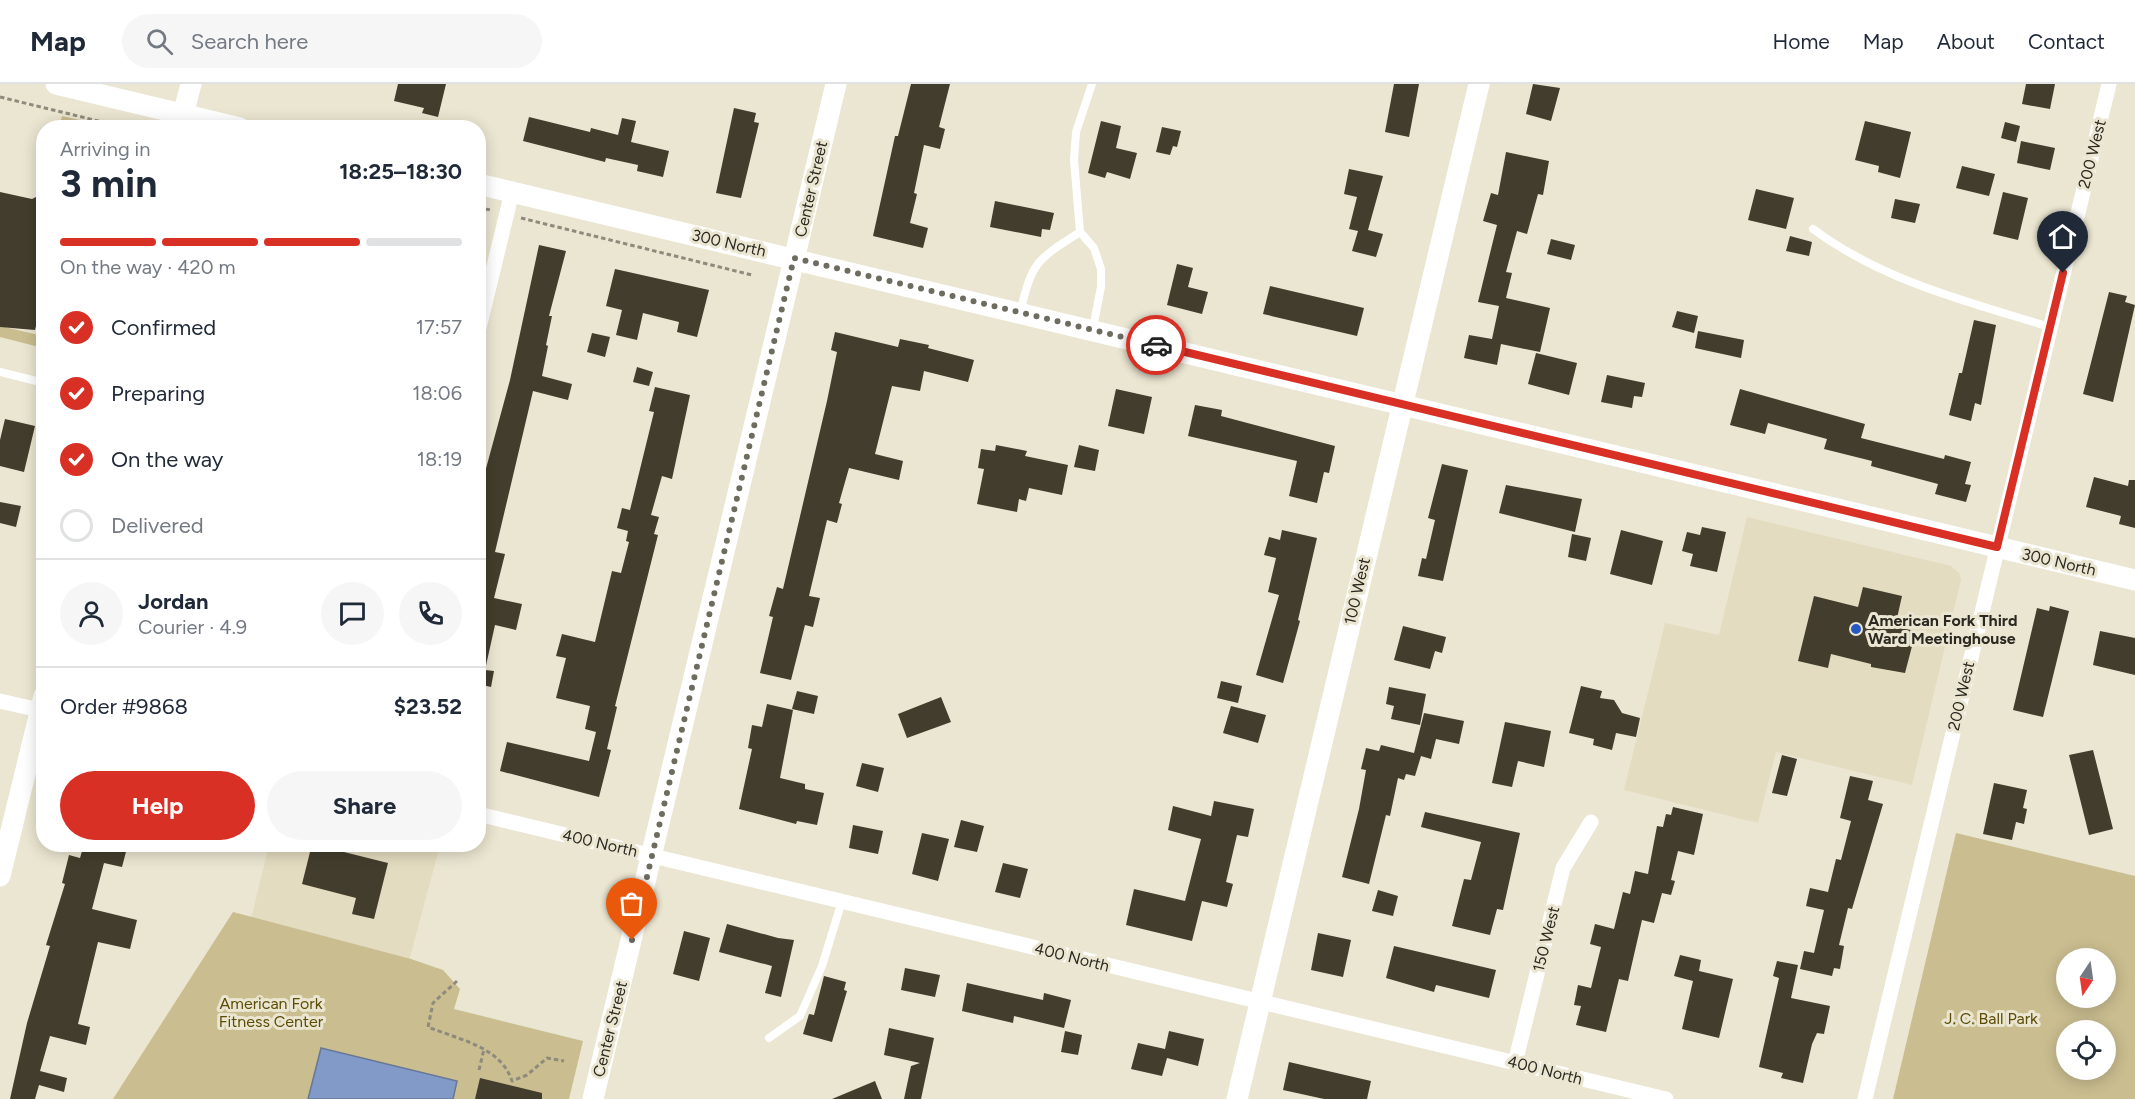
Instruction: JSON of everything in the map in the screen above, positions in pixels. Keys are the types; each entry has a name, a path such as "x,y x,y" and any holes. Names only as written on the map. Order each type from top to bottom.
{"street":[{"path":"56,84 179,120"},
{"path":"182,120 191,84"},
{"name":"Center Street","path":"593,1099 836,84"},
{"name":"100 West","path":"1237,1099 1479,84"},
{"name":"200 West","path":"1864,1099 2109,84"},
{"name":"300 North","path":"486,186 2135,580"},
{"path":"486,299 512,192"},
{"path":"0,701 36,705"},
{"path":"0,876 36,730"},
{"name":"400 North","path":"486,816 1666,1099"},
{"name":"150 West","path":"1515,1063 1563,868 1591,822"}],"lane":[{"path":"1092,84 1076,132 1074,160 1080,232 1094,248 1101,269 1101,287 1093,330"},
{"path":"1813,229 1840,249 1911,284 2050,327"},
{"path":"1020,313 1034,266 1080,232"},
{"path":"0,372 36,381"},
{"path":"769,1038 800,1016 822,966 842,901"}],"path":[{"path":"0,97 94,120"},
{"path":"486,209 493,210"},
{"path":"521,217 752,274"},
{"path":"457,981 433,1003 429,1027 498,1057 508,1070 512,1081 527,1074 546,1058 564,1061"},
{"path":"479,1070 484,1049"}],"shaded area":[{"path":"1747,517 1951,566 1959,573 1961,580 1912,785 1776,752 1758,823 1624,790 1665,623 1719,635"},
{"path":"267,852 438,852 409,961 250,923"}],"green space":[{"path":"62,116 80,120 61,120"},
{"path":"0,326 36,334 36,346 0,337"},
{"name":"J. C. Ball Park","path":"1956,833 2135,876 2135,1099 1893,1099"},
{"name":"American Fork Fitness Center","path":"233,912 411,959 443,970 460,989 454,1009 583,1041 569,1099 113,1099"}],"water":[{"path":"321,1048 457,1081 453,1099 308,1099"}],"building":[{"path":"398,84 446,84 438,117 422,113 424,108 394,101"},
{"path":"911,84 950,84 939,127 945,129 940,149 924,145 914,193 917,194 910,223 928,228 923,248 873,236 895,136 898,136"},
{"path":"1394,84 1419,84 1409,137 1385,132"},
{"path":"1533,84 1560,88 1551,121 1526,114"},
{"path":"2026,84 2055,84 2050,109 2022,104"},
{"path":"734,108 756,113 754,122 759,123 741,198 716,193"},
{"path":"529,117 590,132 591,128 618,135 622,118 636,121 631,142 669,151 663,177 637,171 638,165 606,158 605,162 523,141"},
{"path":"1101,121 1121,126 1116,148 1137,153 1130,179 1107,172 1105,178 1088,173"},
{"path":"1865,121 1911,132 1900,178 1878,172 1879,166 1855,160"},
{"path":"2005,122 2020,126 2016,142 2001,138"},
{"path":"1162,127 1181,131 1177,147 1173,146 1170,155 1156,152"},
{"path":"2021,141 2055,148 2050,170 2017,163"},
{"path":"1506,152 1549,161 1543,195 1538,194 1527,234 1517,231 1506,272 1512,273 1506,298 1550,308 1540,352 1501,344 1497,365 1464,358 1469,335 1492,339 1499,306 1478,302 1497,225 1483,221 1491,193 1498,195"},
{"path":"1962,166 1995,174 1989,196 1956,188"},
{"path":"1349,169 1383,176 1368,230 1383,234 1376,257 1352,251 1358,231 1349,229 1357,197 1344,194"},
{"path":"1756,189 1794,198 1786,229 1748,220"},
{"path":"0,192 32,199 36,197 36,326 35,330 0,327"},
{"path":"2003,192 2028,198 2018,240 1993,234"},
{"path":"1895,199 1920,204 1915,223 1891,218"},
{"path":"995,201 1054,213 1050,230 1042,229 1041,237 990,227"},
{"path":"1790,236 1812,242 1809,256 1786,251"},
{"path":"1551,239 1575,245 1571,260 1547,254"},
{"path":"539,245 566,251 549,316 552,316 542,376 572,384 568,400 533,391 495,552 505,554 494,598 522,604 516,630 495,625 486,666 486,468 510,380"},
{"path":"1177,264 1193,268 1188,287 1208,292 1202,314 1167,305"},
{"path":"615,269 709,290 697,337 677,332 679,322 643,313 637,340 616,335 622,310 606,306"},
{"path":"1270,286 1364,308 1357,336 1263,314"},
{"path":"2109,292 2127,296 2125,302 2135,305 2113,402 2083,394"},
{"path":"1677,311 1698,316 1694,333 1672,327"},
{"path":"1974,320 1996,325 1981,405 1975,403 1971,421 1949,415 1959,373 1962,373"},
{"path":"1698,331 1744,340 1741,358 1695,348"},
{"path":"835,332 898,347 900,339 929,345 928,348 974,360 968,382 924,371 920,391 892,386 875,454 903,461 899,480 849,468 839,503 842,504 837,523 827,520 809,596 820,598 813,627 805,625 791,680 760,673 773,617 769,616 777,587 783,589 827,401 837,352 831,350"},
{"path":"592,333 610,337 605,357 587,352"},
{"path":"1536,353 1577,363 1569,395 1528,384"},
{"path":"637,367 653,372 649,386 633,382"},
{"path":"1607,375 1645,383 1642,397 1634,396 1632,408 1601,402"},
{"path":"655,387 690,395 672,479 662,476 651,515 659,517 654,534 658,535 615,706 617,707 607,749 611,750 599,797 500,771 507,742 589,761 596,732 585,729 590,706 556,698 566,658 556,656 562,634 595,642 612,571 621,573 629,542 626,541 628,531 617,528 622,508 630,510 654,412 649,411"},
{"path":"1116,389 1152,397 1144,434 1108,426"},
{"path":"1740,389 1865,424 1861,438 1944,459 1945,455 1971,462 1965,484 1971,485 1966,502 1935,494 1938,484 1871,466 1872,461 1824,449 1827,439 1768,423 1765,434 1730,425"},
{"path":"1195,405 1222,410 1221,416 1335,446 1329,473 1324,472 1317,503 1289,496 1297,461 1188,436"},
{"path":"5,419 35,426 24,472 0,466 0,440"},
{"path":"996,445 1027,451 1025,456 1068,465 1062,495 1029,488 1026,501 1019,499 1017,512 977,504 984,469 978,468 981,449 995,451"},
{"path":"1079,445 1099,450 1095,471 1074,467"},
{"path":"1442,464 1468,470 1443,581 1418,576 1422,558 1426,559 1435,520 1428,518"},
{"path":"2094,477 2128,486 2129,480 2135,480 2135,528 2119,524 2121,516 2086,507"},
{"path":"1506,485 1582,499 1575,532 1499,513"},
{"path":"0,502 21,506 16,527 0,523"},
{"path":"1702,527 1726,532 1717,572 1690,566 1693,554 1682,551 1687,532 1700,535"},
{"path":"1282,530 1317,538 1298,620 1300,621 1283,683 1256,675 1279,595 1268,592 1276,558 1264,555 1269,537 1280,540"},
{"path":"1621,530 1663,541 1652,585 1610,574"},
{"path":"1572,534 1591,538 1586,561 1568,557"},
{"name":"American Fork Third Ward Meetinghouse","path":"1863,587 1902,596 1895,627 1916,631 1905,673 1871,667 1871,664 1831,654 1828,668 1798,661 1814,596 1858,607"},
{"path":"2050,606 2069,611 2043,717 2013,710 2037,608 2049,611"},
{"path":"1403,626 1446,637 1442,653 1435,651 1430,669 1394,660"},
{"path":"2100,631 2135,638 2135,675 2093,665"},
{"path":"486,670 494,671 491,687 486,686"},
{"path":"1221,681 1242,686 1238,703 1217,698"},
{"path":"1581,686 1602,691 1600,698 1614,700 1622,713 1640,718 1636,737 1616,733 1612,750 1593,745 1594,739 1569,733"},
{"path":"1389,687 1426,694 1420,725 1391,719 1394,706 1386,704"},
{"path":"797,691 818,696 814,714 792,709"},
{"path":"941,697 951,722 907,738 898,714"},
{"path":"767,704 793,710 780,778 805,784 805,789 824,793 817,825 797,821 796,824 739,809 752,749 748,748 752,725 762,727"},
{"path":"1231,706 1266,715 1258,743 1223,733"},
{"path":"1424,713 1464,721 1459,744 1436,739 1431,759 1421,756 1415,776 1406,774 1404,780 1398,778 1390,816 1386,815 1369,884 1342,877 1359,809 1366,770 1361,769 1366,748 1379,751 1381,745 1414,753"},
{"path":"1505,722 1551,731 1544,767 1518,761 1512,787 1492,783"},
{"path":"2093,750 2113,829 2089,835 2069,755"},
{"path":"1782,755 1797,759 1787,796 1772,793"},
{"path":"862,763 884,768 878,792 856,786"},
{"path":"1850,776 1873,781 1868,800 1883,804 1852,909 1848,908 1839,945 1844,946 1840,969 1834,968 1832,976 1800,969 1804,951 1814,953 1824,910 1806,906 1810,888 1828,892 1836,859 1841,860 1851,821 1840,818"},
{"path":"1994,783 2027,790 2023,808 2027,809 2024,824 2016,822 2012,840 1983,834"},
{"path":"1214,801 1254,809 1248,837 1237,835 1226,882 1233,884 1227,907 1202,901 1192,941 1126,925 1134,889 1185,901 1201,839 1168,830 1173,806 1211,816"},
{"path":"1673,807 1703,814 1694,855 1678,851 1671,880 1675,881 1671,895 1662,893 1654,923 1642,920 1628,981 1619,979 1606,1032 1576,1025 1581,1006 1574,1005 1578,985 1591,988 1601,947 1590,944 1595,924 1614,929 1623,892 1630,894 1635,871 1648,874 1657,826 1663,827 1666,814 1671,815"},
{"path":"1425,812 1520,833 1503,910 1497,909 1490,935 1452,926 1464,879 1471,880 1481,842 1421,827"},
{"path":"961,820 984,826 977,852 954,847"},
{"path":"853,825 883,831 878,854 849,848"},
{"path":"922,833 949,839 938,881 912,874"},
{"path":"82,852 126,852 122,867 104,863 92,909 137,920 130,949 98,942 78,1024 90,1027 86,1045 50,1036 40,1071 67,1078 64,1092 39,1085 35,1099 10,1099 27,1023 50,946 46,945 65,884 62,883 69,855 80,858"},
{"path":"310,852 344,852 388,863 374,919 352,914 356,898 302,884"},
{"path":"1003,863 1028,869 1020,898 995,892"},
{"path":"1378,890 1398,896 1393,916 1372,911"},
{"path":"727,924 794,940 781,997 765,993 772,966 719,952"},
{"path":"684,931 710,938 699,981 673,974"},
{"path":"1318,933 1351,940 1343,977 1311,970"},
{"path":"1394,946 1496,970 1489,998 1436,985 1434,992 1386,978"},
{"path":"1680,955 1701,960 1699,971 1733,979 1719,1038 1682,1029 1693,981 1674,976"},
{"path":"1777,961 1798,965 1791,998 1830,1006 1824,1034 1817,1033 1812,1044 1803,1083 1781,1078 1783,1073 1759,1067 1779,978 1773,976"},
{"path":"905,968 940,975 935,997 901,990"},
{"path":"824,976 846,982 844,990 847,991 832,1042 803,1034 809,1014 814,1015"},
{"path":"967,983 1043,1000 1044,993 1071,1000 1064,1028 1014,1016 1013,1023 962,1011"},
{"path":"889,1028 934,1038 921,1099 904,1099 911,1066 920,1063 884,1055"},
{"path":"1065,1031 1082,1035 1078,1055 1061,1052"},
{"path":"1169,1031 1204,1039 1198,1066 1167,1058 1162,1076 1131,1069 1138,1043 1165,1049"},
{"path":"1289,1062 1371,1081 1367,1099 1324,1099 1283,1090"},
{"path":"480,1078 542,1093 542,1099 475,1099"},
{"path":"875,1081 882,1099 832,1099"}],"way so far":[{"path":"632,940 794,258 1156,345"}],"place":[{"name":"American Fork Third Ward Meetinghouse","path":"1856,629"}],"route":[{"path":"1156,345 1997,547 2063,273"}]}
